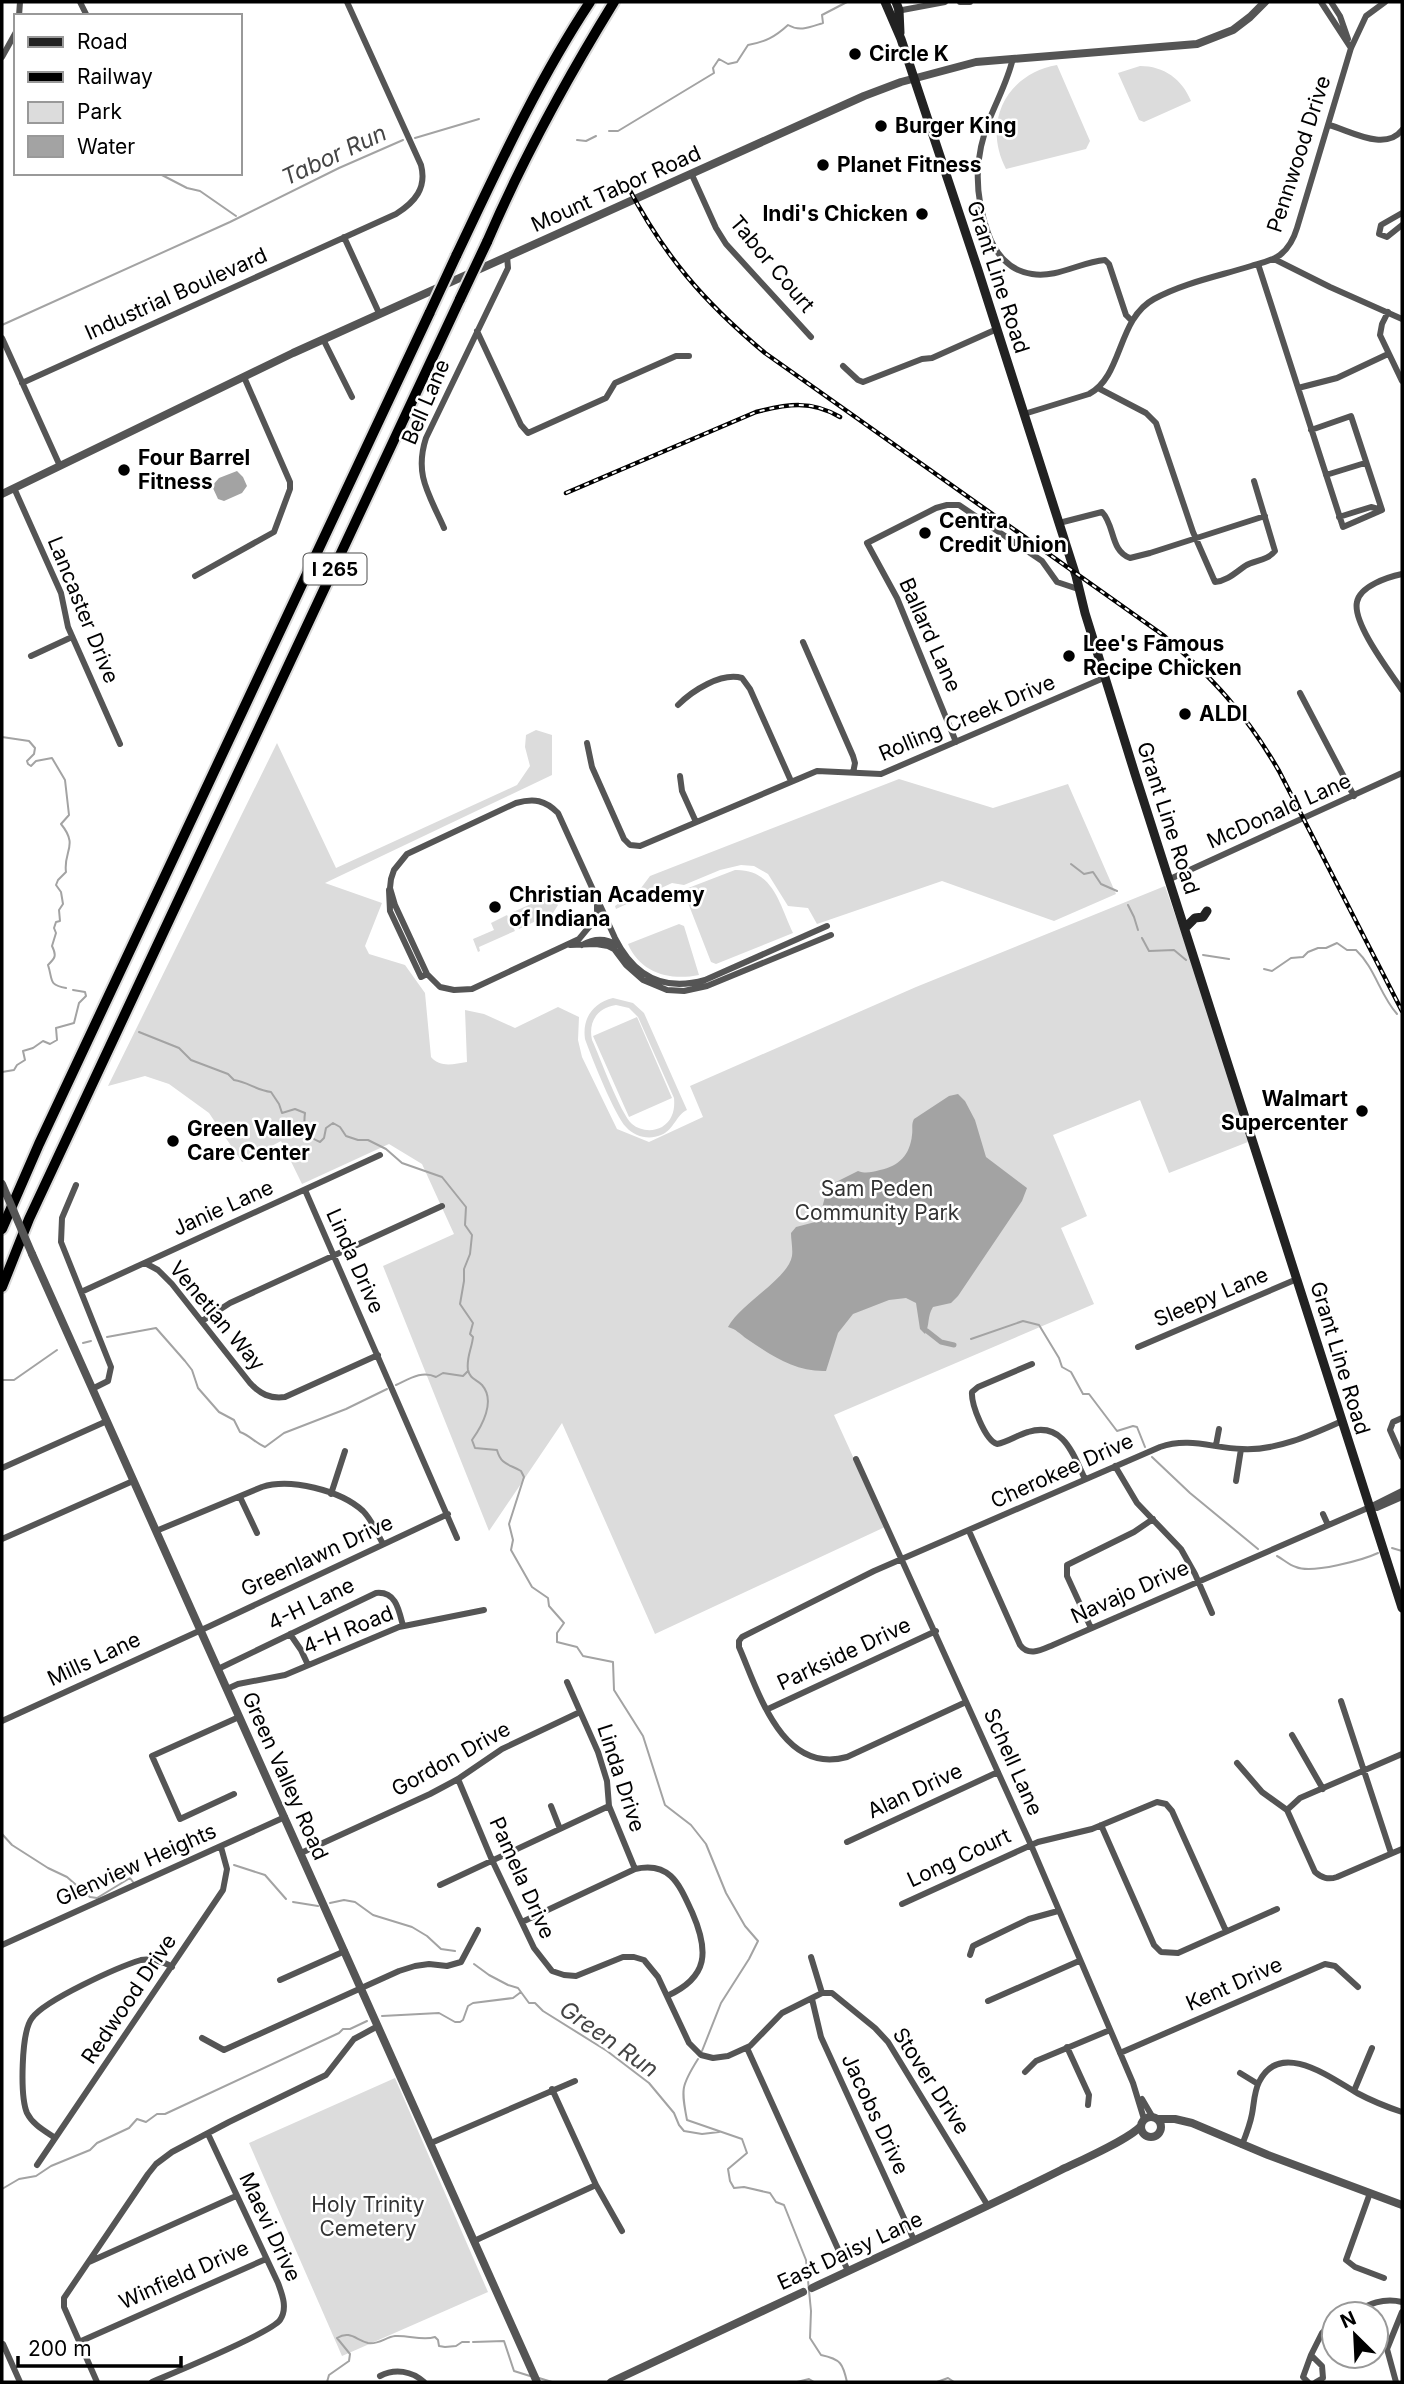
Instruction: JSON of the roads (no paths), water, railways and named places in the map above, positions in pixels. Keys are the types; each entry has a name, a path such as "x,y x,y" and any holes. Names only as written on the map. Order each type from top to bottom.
{"highway":[{"name":"I 265","path":"2,1229 39,1144 513,137 572,28 590,2"},
{"name":"I 265","path":"2,1287 29,1219 523,163 563,87 614,2"},
{"path":"584,51 622,2"}],"main road":[{"name":"Grant Line Road","path":"885,2 894,8 913,80 997,329 1402,1608"},
{"path":"1185,928 1194,919 1203,917 1207,911"}],"street":[{"name":"Industrial Boulevard","path":"22,383 408,207 420,191 423,178 421,164 347,2"},
{"path":"894,8 946,2"},
{"path":"960,2 970,2"},
{"name":"Mount Tabor Road","path":"2,494 379,313 864,96 901,82 968,64 1197,44 1233,30 1265,2"},
{"path":"1321,2 1351,47"},
{"path":"1331,2 1340,16 1351,47"},
{"name":"Pennwood Drive","path":"1132,321 1150,300 1274,259 1286,249 1295,233 1351,47 1366,16 1385,2"},
{"path":"2,57 14,36"},
{"path":"1013,58 1010,74 986,130 977,168 981,214 995,249 1003,260 1013,267 1034,275 1052,274 1105,260 1109,264 1126,315 1132,321 1098,388 1089,394 1024,414"},
{"path":"1329,125 1383,141 1393,139 1402,130"},
{"name":"Tabor Court","path":"692,175 726,244 811,337"},
{"path":"1402,213 1381,225 1378,231 1381,236 1387,237 1402,225"},
{"path":"344,237 379,313"},
{"name":"Bell Lane","path":"444,528 421,473 421,452 508,268 506,256"},
{"path":"1274,259 1402,319"},
{"path":"1258,264 1311,430 1326,475 1339,517 1343,527 1382,510 1351,416 1311,430"},
{"path":"1388,312 1380,335 1402,381"},
{"path":"843,366 863,382 922,359 932,358 997,329"},
{"path":"477,331 521,425 528,433 606,398 615,383 676,356 689,356"},
{"path":"2,338 60,466"},
{"path":"323,339 352,397"},
{"path":"1298,388 1337,378 1388,354"},
{"path":"195,576 274,532 290,489 290,482 244,377"},
{"path":"1098,388 1146,413 1156,423 1196,537 1213,580 1217,582 1273,554 1275,548 1254,481"},
{"path":"1326,475 1365,463"},
{"name":"Lancaster Drive","path":"14,488 61,593 72,637 120,744"},
{"name":"Ballard Lane","path":"956,742 897,598 867,543 936,508 959,505 1042,561 1057,582 1078,589"},
{"path":"1059,523 1102,512 1107,518 1119,551 1130,558 1150,554 1265,516"},
{"path":"1402,574 1365,590 1356,605 1359,620 1402,690"},
{"path":"32,656 72,637"},
{"path":"803,642 853,756 853,773"},
{"path":"678,705 691,693 722,679 733,676 742,678 750,689 791,781"},
{"name":"Rolling Creek Drive","path":"587,743 592,767 626,842 640,846 817,771 881,774 1106,677"},
{"path":"1300,693 1354,796"},
{"name":"McDonald Lane","path":"1170,879 1402,773"},
{"path":"680,776 682,791 696,822"},
{"path":"597,899 597,914 579,939 472,989 454,990 440,987 424,976 390,911 393,871 407,854 516,803 535,799 543,801 558,813 619,946 634,966 657,981 684,985 705,980 827,926"},
{"path":"585,933 586,939 589,940"},
{"path":"566,945 608,946 643,980 667,990 684,991 707,985 831,935"},
{"path":"582,945 589,940 603,939 619,946"},
{"name":"Janie Lane","path":"81,1292 380,1155"},
{"name":"Green Valley Road","path":"2,1184 536,2379"},
{"path":"76,1185 64,1212 60,1230 63,1248 111,1367 108,1381 92,1389"},
{"name":"Linda Drive","path":"305,1190 457,1538"},
{"path":"202,1321 230,1303 442,1206"},
{"name":"Venetian Way","path":"145,1263 165,1276 254,1387 263,1394 285,1397 378,1355"},
{"name":"Sleepy Lane","path":"1138,1347 1297,1279"},
{"path":"1032,1364 972,1392 972,1399 987,1436 990,1442 997,1444 1031,1431 1054,1431 1067,1442 1085,1479"},
{"path":"1402,1418 1393,1422 1390,1430 1402,1457"},
{"name":"Cherokee Drive","path":"768,1709 739,1647 742,1636 903,1559 1174,1443 1188,1441 1241,1449 1264,1449 1279,1446 1342,1421"},
{"path":"2,1468 107,1422"},
{"path":"1216,1446 1219,1429"},
{"path":"1236,1481 1241,1449"},
{"path":"331,1494 345,1451"},
{"name":"Schell Lane","path":"856,1459 1031,1844 1079,1961 1151,2122"},
{"path":"1115,1466 1129,1492 1181,1549 1212,1614"},
{"path":"2,1539 133,1481"},
{"path":"156,1531 262,1488 281,1483 300,1485 354,1504 369,1518 383,1544"},
{"path":"1371,1506 1402,1491"},
{"path":"240,1497 257,1533"},
{"path":"1371,1506 1377,1508 1402,1497"},
{"name":"Navajo Drive","path":"969,1531 1023,1649 1036,1652 1371,1506"},
{"name":"Greenlawn Drive","path":"200,1630 448,1514"},
{"path":"1323,1514 1328,1525"},
{"path":"1091,1628 1067,1576 1067,1564 1135,1532 1153,1519"},
{"name":"4-H Lane","path":"218,1669 380,1592 394,1599 403,1626"},
{"name":"4-H Road","path":"227,1689 248,1682 271,1679 403,1626 484,1609"},
{"name":"Mills Lane","path":"2,1721 200,1630"},
{"name":"Parkside Drive","path":"768,1709 936,1631"},
{"path":"290,1634 308,1665"},
{"name":"Linda Drive","path":"567,1682 603,1766 609,1806 635,1868"},
{"path":"1341,1701 1391,1853"},
{"path":"768,1709 785,1739 793,1747 809,1755 828,1759 847,1757 966,1702"},
{"name":"Gordon Drive","path":"301,1853 430,1794 458,1779 502,1749 580,1712"},
{"path":"234,1794 180,1819 152,1756 240,1717"},
{"path":"1292,1735 1323,1789"},
{"path":"1287,1810 1300,1798 1402,1754"},
{"path":"1237,1763 1262,1792 1287,1810 1315,1872 1320,1876 1331,1879 1402,1849"},
{"name":"Alan Drive","path":"847,1842 998,1772"},
{"name":"Pamela Drive","path":"458,1779 492,1860 534,1948 552,1971 564,1975 582,1975 617,1959 634,1956 652,1967 694,2051 701,2055 723,2057 747,2048"},
{"name":"Long Court","path":"902,1903 1031,1844 1058,1836 1076,1835 1152,1803 1166,1804 1176,1819 1226,1931"},
{"path":"551,1806 559,1829"},
{"path":"440,1885 609,1806"},
{"name":"Glenview Heights","path":"2,1945 285,1817"},
{"path":"1101,1825 1157,1949 1165,1954 1178,1953 1277,1909"},
{"name":"Redwood Drive","path":"37,2165 223,1890 228,1869 221,1847"},
{"path":"522,1922 635,1868 656,1867 673,1877 681,1888 703,1941 702,1961 697,1973 682,1988 667,1996"},
{"path":"970,1955 973,1946 979,1943 1030,1919 1058,1911"},
{"path":"202,2038 224,2050 415,1966 447,1966 461,1962 478,1930"},
{"path":"280,1980 345,1951"},
{"path":"811,1957 822,1993 782,2013 747,2048 848,2271"},
{"path":"55,2138 34,2123 25,2103 24,2038 32,2018 40,2009 56,2000 144,1959 166,1963 172,1967"},
{"path":"988,2001 1079,1961"},
{"name":"Kent Drive","path":"1120,2053 1325,1964 1335,1966 1358,1987"},
{"name":"Stover Drive","path":"822,1993 832,1993 888,2042 988,2206"},
{"name":"Jacobs Drive","path":"812,1999 821,2037 914,2241"},
{"path":"97,2382 64,2307 64,2298 156,2164 172,2152 229,2122 326,2075 354,2039 378,2026"},
{"path":"1026,2072 1036,2061 1110,2030"},
{"path":"1068,2048 1089,2095 1088,2105"},
{"path":"1354,2091 1372,2048"},
{"path":"1242,2145 1251,2122 1258,2084 1272,2067 1283,2063 1295,2062 1326,2074 1377,2103 1402,2112"},
{"path":"1240,2073 1258,2084"},
{"path":"430,2143 575,2081"},
{"path":"552,2089 596,2185 622,2231"},
{"path":"1145,2135 1151,2122"},
{"name":"East Daisy Lane","path":"1102,2150 1145,2135 1155,2136 1151,2122"},
{"name":"East Daisy Lane","path":"611,2382 988,2206 1102,2150 1151,2122 1199,2128 1402,2205"},
{"name":"Maevi Drive","path":"152,2382 264,2332 278,2323 283,2314 284,2299 208,2134"},
{"path":"474,2241 596,2185"},
{"path":"1370,2193 1346,2260 1355,2267 1384,2278"},
{"path":"87,2263 236,2196"},
{"name":"Winfield Drive","path":"79,2342 266,2259"},
{"path":"1396,2382 1387,2349 1402,2312"},
{"path":"1308,2382 1303,2374 1320,2337"},
{"path":"3,2344 20,2382"},
{"path":"1311,2354 1323,2368 1323,2378 1316,2382"},
{"path":"380,2376 397,2371 414,2375 424,2382"}],"water":[{"path":"237,471 247,486 242,493 224,501 218,499 212,486 219,478"},
{"path":"958,1094 975,1120 986,1157 1027,1188 1022,1201 958,1296 951,1303 933,1307 925,1334 920,1329 916,1303 906,1298 889,1300 853,1314 838,1333 826,1371 815,1371 784,1362 728,1327 789,1265 792,1256 791,1233 796,1227 819,1221 823,1215 822,1208 828,1186 858,1171 866,1173 898,1162 909,1148 914,1119 949,1096"}],"waterway":[{"name":"Tabor Run","path":"609,131 618,131 714,73 713,68 719,59 728,64 737,62 748,45 770,38 788,25 801,28 823,23 822,15 847,2"},
{"name":"Tabor Run","path":"415,138 479,119"},
{"name":"Tabor Run","path":"577,140 586,141 596,136"},
{"path":"2,325 403,140"},
{"path":"162,175 187,188 200,191 236,216"},
{"path":"2,737 29,741 35,748 34,754 27,761 28,764 31,766 36,761 52,758 65,780 69,815 61,824 70,843 66,872 56,885 61,892 63,904 59,910 60,921 56,922 54,928 54,957 48,965 54,983 66,988"},
{"path":"1071,864 1084,874 1093,872 1101,884 1117,891"},
{"path":"1128,905 1138,930"},
{"path":"1142,938 1149,951 1174,950 1186,960"},
{"path":"1264,969 1272,971 1291,958 1303,957 1308,952 1337,943 1347,950 1356,950 1363,957 1397,1014"},
{"path":"1203,955 1229,959"},
{"path":"2,1072 14,1070 25,1060 23,1051 43,1041 50,1044 57,1040 56,1028 74,1023 79,1003 86,996 85,992 73,990"},
{"path":"139,1032 179,1048 191,1060 228,1074 234,1080 271,1092 282,1113 295,1109 305,1113 306,1131 315,1140 320,1142 324,1138 326,1128 333,1123 340,1127 346,1136 368,1140 386,1149 402,1163 442,1177 466,1207 465,1225 472,1235 460,1304 473,1323 468,1370 482,1385 488,1398 483,1421 472,1440 475,1448 497,1450 503,1461 521,1471 524,1477 509,1524 513,1540 511,1550 532,1587 548,1598 549,1606 564,1623 557,1633 557,1642 577,1647 583,1656 613,1662 614,1690 643,1736 665,1805 691,1825 706,1844 726,1893 745,1926 758,1941 721,2003 702,2051"},
{"path":"971,1339 1023,1321 1039,1325 1062,1367 1071,1372 1083,1394 1089,1394 1117,1431 1137,1427 1145,1447"},
{"path":"107,1337 156,1328 192,1370 198,1388 219,1412 234,1420 240,1432 265,1447 284,1433 346,1409 387,1389"},
{"path":"927,1331 941,1342 954,1345"},
{"path":"83,1343 91,1341"},
{"path":"2,1380 14,1380 57,1350"},
{"path":"396,1385 426,1374 436,1377 443,1373 463,1376 468,1371"},
{"path":"1152,1457 1190,1493 1258,1549"},
{"path":"1392,1548 1402,1551"},
{"path":"1277,1556 1296,1567 1313,1569 1378,1553"},
{"name":"Green Run","path":"2,1834 12,1845 67,1877 90,1897 97,1898 130,1878 133,1882"},
{"name":"Green Run","path":"234,1865 265,1875 286,1899"},
{"name":"Green Run","path":"330,1903 344,1900 355,1902 373,1915 412,1927 441,1949 455,1951"},
{"name":"Green Run","path":"293,1902 318,1906"},
{"name":"Green Run","path":"474,1964 489,1975 518,1988 529,2003 535,2003 649,2083 674,2113 684,2131 702,2134 719,2132"},
{"path":"382,2016 439,2013 460,2022 468,2006 473,2003 513,1998 521,1992"},
{"path":"2,2189 19,2179 36,2176 51,2166 90,2150 97,2143 129,2128 137,2119 146,2122 157,2114 165,2114 343,2029 350,2029 367,2021"},
{"path":"698,2059 684,2088 687,2120 742,2139 747,2153 728,2169 734,2188 744,2187 770,2193 776,2202 784,2205 806,2260 811,2311 810,2338 821,2355 840,2363 847,2382"},
{"path":"327,2382 329,2375 349,2361 350,2354 337,2338 342,2336 349,2335 372,2343 395,2336 435,2337 439,2346 445,2347 469,2342"},
{"path":"473,2342 504,2341 514,2371 530,2376"},
{"path":"539,2378 552,2382"},
{"path":"937,2382 948,2378 954,2382"},
{"path":"797,2382 809,2379 814,2382"}],"railway":[{"path":"627,185 656,234 687,276 723,315 765,353 1163,635 1198,666 1241,714 1279,771 1402,1011"},
{"path":"566,493 756,412 799,405 819,408 840,417"}],"place":[{"name":"Circle K","path":"855,54"},
{"name":"Burger King","path":"881,126"},
{"name":"Planet Fitness","path":"823,165"},
{"name":"Indi's Chicken","path":"922,214"},
{"name":"Four Barrel Fitness","path":"124,470"},
{"name":"Centra Credit Union","path":"925,533"},
{"name":"Lee's Famous Recipe Chicken","path":"1069,656"},
{"name":"ALDI","path":"1185,714"},
{"name":"Christian Academy of Indiana","path":"495,907"},
{"name":"Walmart Supercenter","path":"1362,1111"},
{"name":"Green Valley Care Center","path":"173,1141"}],"park label":[{"name":"Sam Peden Community Park","path":"877,1201"},
{"name":"Holy Trinity Cemetery","path":"368,2217"}]}
